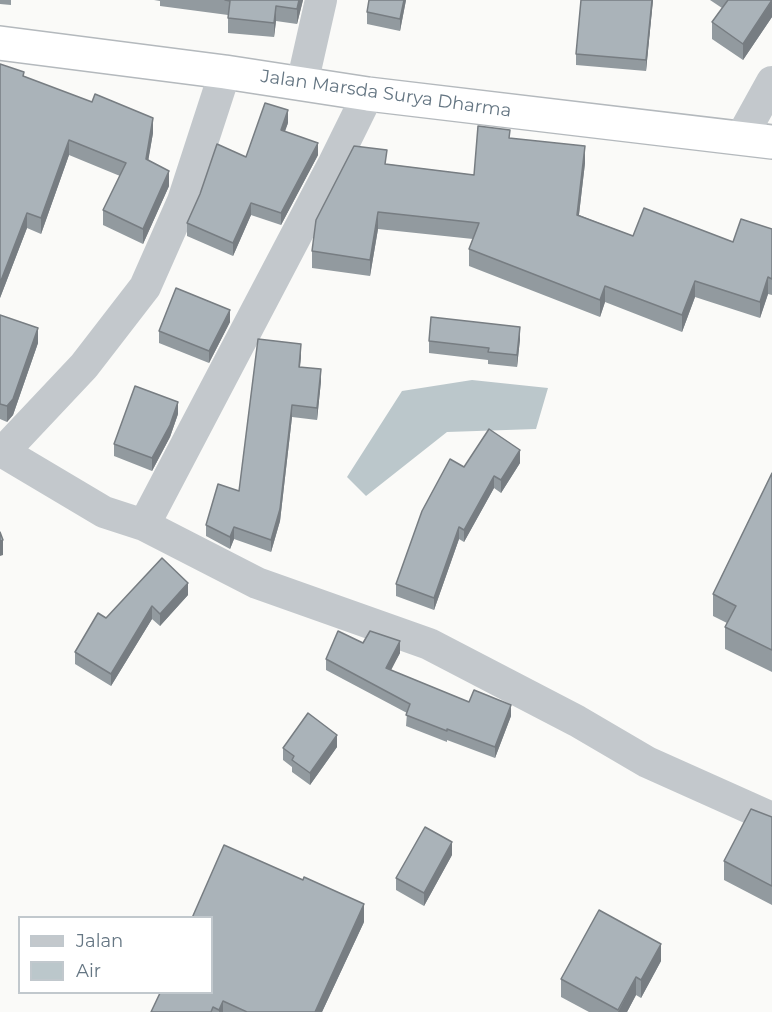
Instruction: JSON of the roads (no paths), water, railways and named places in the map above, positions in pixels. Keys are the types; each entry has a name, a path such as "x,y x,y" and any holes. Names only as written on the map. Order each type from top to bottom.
{"highway":[{"name":"Jalan Marsda Surya Dharma","path":"0,43 225,72 368,94 756,140"}],"street":[{"path":"302,84 321,0"},
{"path":"225,72 183,201 145,287 84,366 1,451 104,512 144,525 257,583 429,644 577,721 647,762 772,818"},
{"path":"756,140 772,82"},
{"path":"144,525 368,94"}],"water":[{"path":"472,380 548,388 536,429 447,432 366,496 347,477 402,391"}]}
